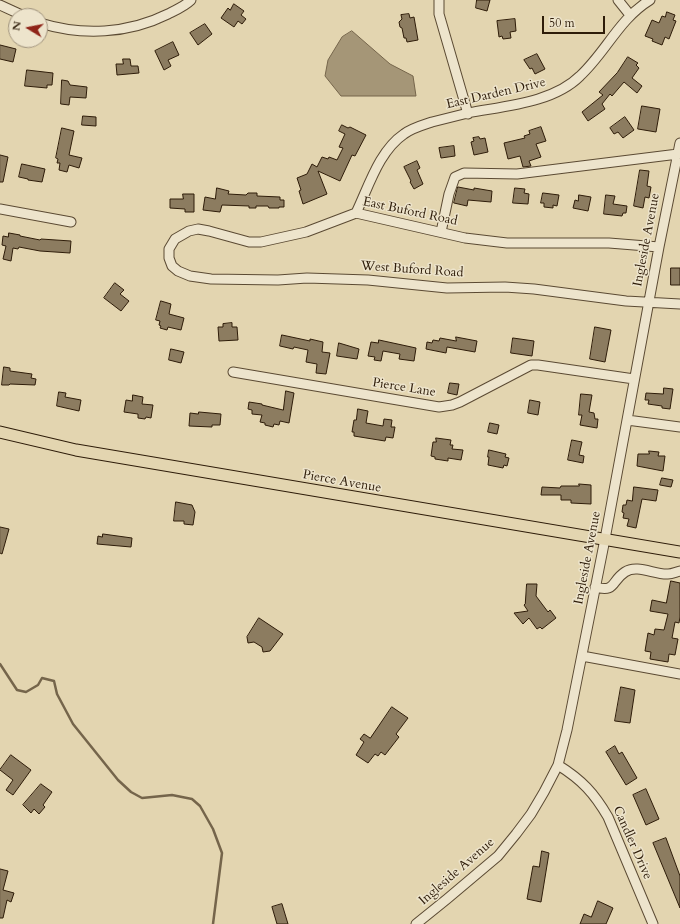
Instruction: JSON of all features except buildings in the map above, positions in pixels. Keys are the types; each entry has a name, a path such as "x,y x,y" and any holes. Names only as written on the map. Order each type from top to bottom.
{"main road":[{"name":"Pierce Avenue","path":"0,432 20,438 84,452 680,552"}],"street":[{"path":"48,25 80,31 100,32 122,29 157,20 191,0"},
{"path":"439,0 439,14 468,114"},
{"path":"618,0 630,14"},
{"name":"East Darden Drive","path":"356,213 382,160 394,142 405,133 419,126 545,97 556,93 579,78 589,68 630,14 650,0"},
{"name":"Ingleside Avenue","path":"416,924 498,856 530,814 558,766 568,730 648,303 680,143"},
{"path":"441,232 449,194 455,177 464,173 517,174 678,154"},
{"path":"0,209 72,222"},
{"name":"East Buford Road","path":"176,269 172,266 169,258 169,249 175,238 188,231 198,229 249,242 261,242 306,232 356,213 464,238 507,243 610,243 659,247"},
{"name":"West Buford Road","path":"176,269 190,276 212,279 278,280 307,278 368,280 447,288 505,287 534,289 648,303 680,304"},
{"name":"Pierce Lane","path":"233,372 440,407 460,402 531,365 634,379"},
{"path":"627,420 680,427"},
{"path":"595,587 603,590 608,589 626,572 632,570 668,574 680,572"},
{"path":"582,656 680,674"},
{"name":"Candler Drive","path":"558,766 574,775 588,789 600,803 608,816 653,924"}],"shaded area":[{"path":"352,31 390,64 413,76 416,96 341,96 325,76 328,60 342,37"}],"waterway":[{"path":"0,664 17,690 26,692 38,685 42,678 54,681 57,694 73,724 118,780 131,792 142,798 172,795 192,799 200,806 213,829 222,853 213,924"}]}
